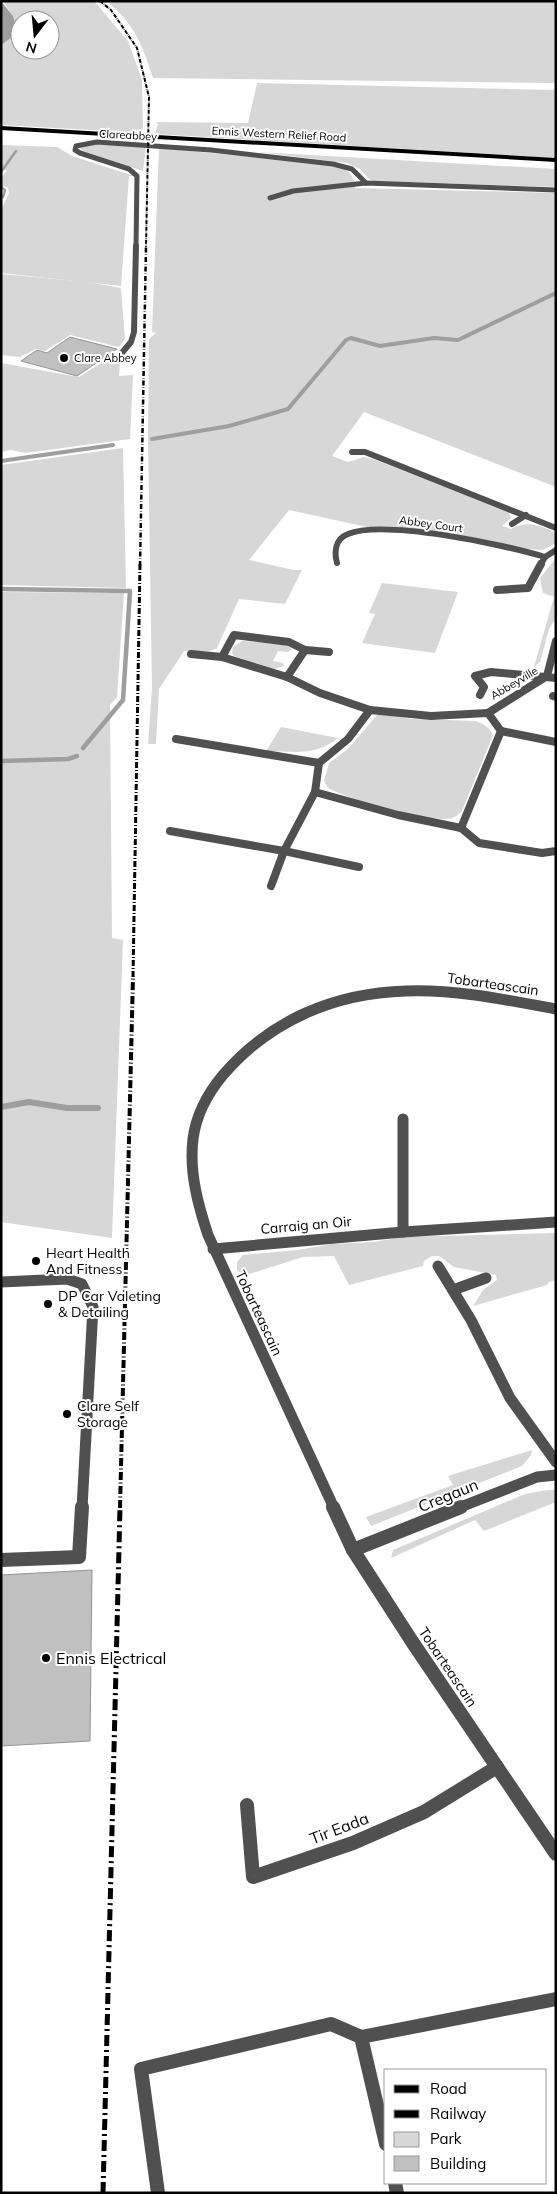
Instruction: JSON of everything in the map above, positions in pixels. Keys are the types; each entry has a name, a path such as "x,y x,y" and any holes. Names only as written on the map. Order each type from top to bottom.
{"main road":[{"name":"Ennis Western Relief Road","path":"1,128 209,148 556,166"},
{"name":"Ennis Western Relief Road","path":"1,135 222,141 556,160"}],"street":[{"name":"Clareabbey","path":"121,354 131,342 134,332 137,176 129,169 75,150 76,146 97,142 209,148 333,164 352,169 366,184"},
{"path":"270,198 293,191 366,184 556,190"},
{"path":"352,452 365,452 556,528"},
{"path":"512,524 526,515"},
{"name":"Abbey Court","path":"337,563 334,552 337,543 348,534 368,530 420,533 529,552 545,557"},
{"path":"498,590 528,588 545,557 556,550"},
{"path":"222,657 234,635 289,642 305,650 329,652"},
{"path":"551,677 556,641"},
{"path":"287,677 305,650"},
{"name":"Abbeyville","path":"191,654 222,657 287,677 320,693 370,710 431,716 488,712 551,677"},
{"name":"Abbeyville","path":"480,695 484,687 475,676 492,672 551,677"},
{"path":"271,886 284,850 315,792 319,763 348,739 370,710"},
{"name":"Abbeyville","path":"488,712 501,731"},
{"path":"461,828 501,731 556,742"},
{"path":"176,739 319,763"},
{"path":"315,792 398,815 461,828 479,843 542,853 556,851"},
{"path":"170,831 284,850 359,867"},
{"name":"Tobarteascain","path":"556,1009 466,994 422,991 387,992 352,997 299,1015 262,1038 243,1054 220,1080 201,1109 194,1136 192,1156 199,1211 213,1249 354,1550 413,1643 556,1854"},
{"path":"402,1232 403,1119"},
{"name":"Carraig an Oir","path":"213,1249 402,1232 503,1227 556,1222"},
{"path":"438,1266 471,1320 510,1398 556,1462"},
{"path":"1,1282 68,1278 82,1284 93,1307 79,1557 1,1560"},
{"path":"453,1290 486,1278"},
{"name":"Cregaun","path":"354,1550 537,1477 556,1475"},
{"name":"Tir Eada","path":"248,1805 253,1877 353,1844 424,1812 497,1767"},
{"path":"158,2193 142,2069 330,2024 361,2037 556,1999"},
{"path":"361,2037 384,2135"}],"green space":[{"path":"3,1 94,1 128,41 142,80 143,129 127,132 1,125 1,45 10,39 10,60 60,60 60,10 10,12"},
{"path":"106,1 556,1 556,83 153,78 131,26"},
{"path":"257,83 556,90 556,158 155,134 158,124 156,122 248,123"},
{"path":"95,143 146,147 143,171 83,151 79,147"},
{"path":"1,145 57,147 72,156 134,176 129,176 121,286 1,273 1,210 9,193 8,188 1,185 1,178 7,170 1,170"},
{"path":"159,148 333,165 349,172 355,188 556,193 556,487 364,412 332,456 348,462 364,457 373,459 509,512 511,518 502,526 511,529 528,524 550,530 556,533 556,543 543,550 527,549 418,529 367,527 289,510 249,560 302,570 285,604 239,599 217,648 210,651 184,651 159,689 156,744 148,744 152,688 148,437 149,339 156,333 152,332"},
{"path":"258,152 556,169 556,187 374,181 369,179 360,169 347,163"},
{"path":"1,274 88,282 121,288 125,339 119,347 70,335 45,351 36,349 20,357 1,355"},
{"path":"106,360 120,363 119,376 133,375 130,439 25,453 11,450 1,452 1,363 79,377"},
{"path":"123,448 126,588 1,585 1,465"},
{"path":"556,558 556,618 549,629 540,662 534,667 554,597 543,593 540,578"},
{"path":"382,583 458,592 435,653 362,643 375,614 369,613"},
{"path":"1,592 124,593 117,697 110,705 112,938 123,940 112,1238 1,1222"},
{"path":"242,641 277,643 292,649 288,652 278,651 273,661 283,663 284,666 274,669 234,656 232,653 233,647"},
{"path":"377,715 411,719 476,721 490,730 493,735 462,811 453,818 446,819 420,816 368,803 328,788 324,781 329,763 348,749"},
{"path":"281,727 338,738 321,748 304,752 266,751"},
{"path":"556,1233 556,1280 549,1282 547,1285 473,1306 483,1290 497,1280 496,1275 454,1267 439,1256 432,1256 424,1261 423,1266 349,1285 334,1256 303,1257 246,1275 241,1274 237,1270 237,1262 243,1255 298,1250 332,1244 374,1242 402,1237"},
{"path":"532,1450 531,1455 522,1466 371,1526 366,1517 453,1485 448,1476"},
{"path":"556,1490 556,1502 484,1531 475,1520 391,1558 393,1550 525,1494"}],"shaded area":[{"path":"1,1 10,12 10,39 1,45"}],"building":[{"name":"Clare Abbey","path":"70,337 117,349 77,376 21,361 37,350 47,353"},
{"name":"Ennis Electrical","path":"92,1570 90,1741 1,1746 1,1575"}],"waterway":[{"path":"1,172 16,151"},
{"path":"1,187 5,190 3,197"},
{"path":"152,439 229,426 288,409 346,340 351,338 380,346 434,338 458,340 556,293"},
{"path":"1,461 113,445"},
{"path":"1,589 130,591 123,700 83,748"},
{"path":"1,761 68,759 77,756"},
{"path":"1,1107 29,1102 67,1108 98,1108"}],"railway":[{"path":"100,1 111,10 137,48 149,97 146,247"},
{"path":"140,566 146,246"},
{"path":"133,977 140,564"},
{"path":"120,1508 133,976"},
{"path":"103,2193 120,1507"}],"place":[{"name":"Clare Abbey","path":"64,358"},
{"name":"Heart Health And Fitness","path":"36,1261"},
{"name":"DP Car Valeting & Detailing","path":"48,1304"},
{"name":"Clare Self Storage","path":"67,1414"},
{"name":"Ennis Electrical","path":"46,1658"}]}
